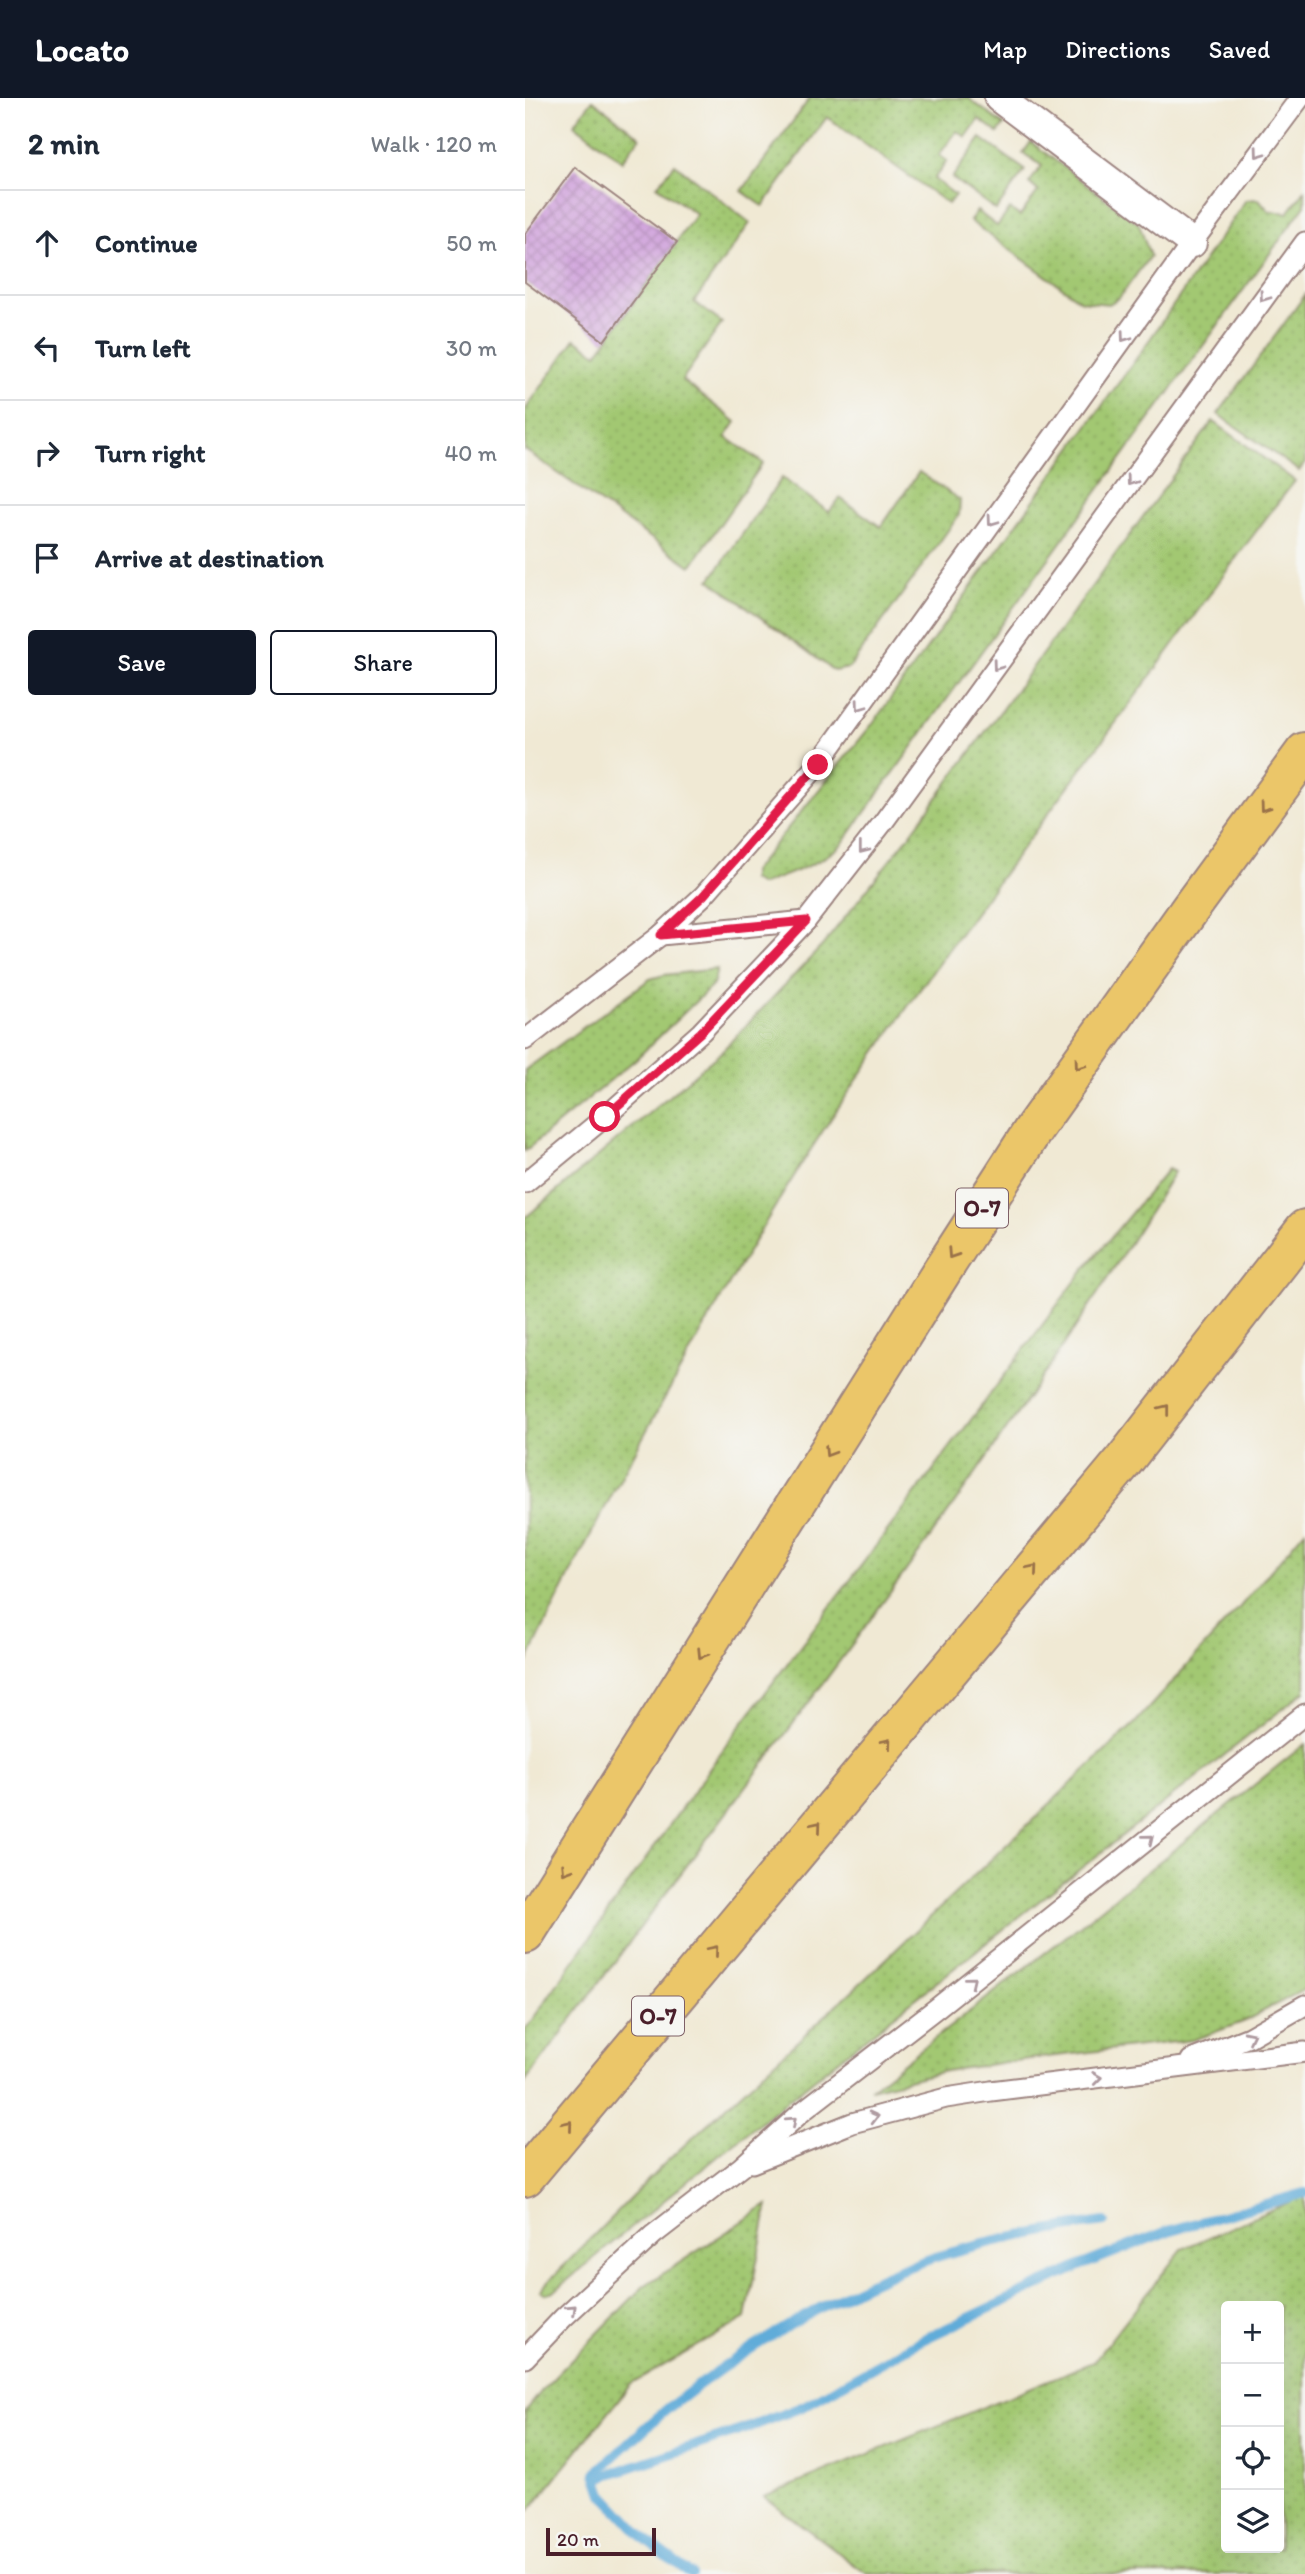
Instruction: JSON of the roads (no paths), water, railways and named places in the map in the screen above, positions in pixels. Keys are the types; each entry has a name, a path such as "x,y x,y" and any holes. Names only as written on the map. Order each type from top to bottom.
{"highway":[{"name":"O-7","path":"525,1934 941,1271 1035,1127 1189,909 1305,752"},
{"name":"O-7","path":"525,2177 1123,1462 1305,1229"}],"street":[{"path":"999,98 1192,243"}],"lane":[{"path":"525,1040 661,935 703,896 818,765 1192,243 1300,98"},
{"path":"525,1183 701,1032 806,921 882,824 1305,242"},
{"path":"661,935 806,921"},
{"path":"525,2358 563,2318 653,2235 741,2167 803,2111 939,2007 1305,1714"},
{"path":"1164,2071 1249,2036 1305,2006"},
{"path":"741,2167 852,2123 946,2098 1305,2052"}],"waterway":[{"path":"598,2478 802,2407 922,2340 1082,2265 1168,2231 1305,2193"},
{"path":"691,2574 648,2542 603,2494 596,2473 661,2414 763,2341 865,2285 954,2252 1039,2232 1104,2222"}]}
